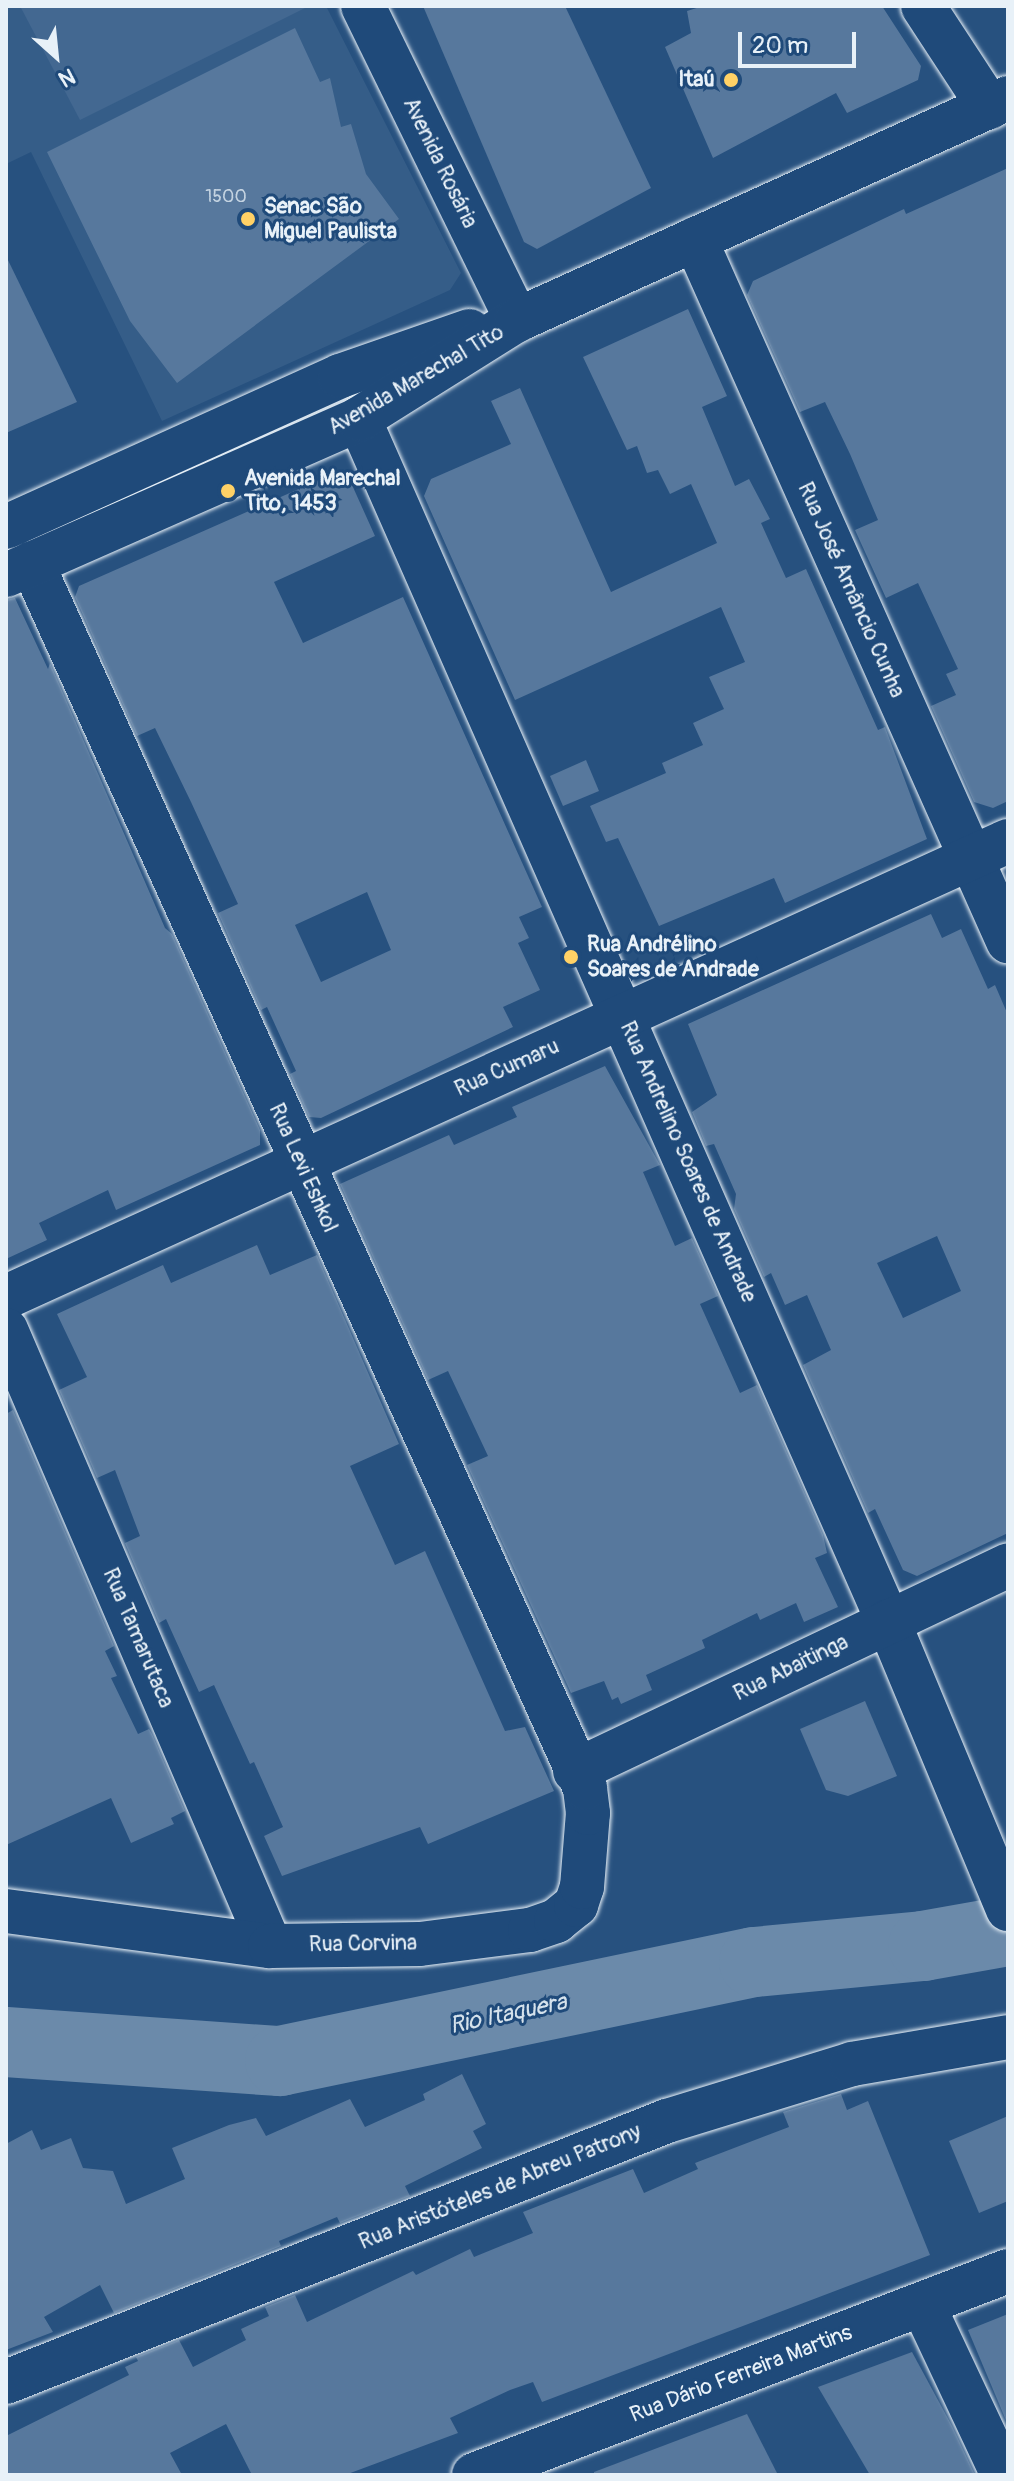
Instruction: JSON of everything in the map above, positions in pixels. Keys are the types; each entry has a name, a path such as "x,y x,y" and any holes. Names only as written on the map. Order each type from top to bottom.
{"street":[{"name":"Avenida Rosária","path":"363,6 517,320"},
{"path":"923,6 998,102"},
{"name":"Avenida Marechal Tito","path":"6,527 340,376 501,320 517,320 998,102"},
{"name":"Rua José Amâncio Cunha","path":"695,239 989,849 1008,941"},
{"path":"359,419 369,394 382,382 517,320"},
{"name":"Avenida Marechal Tito","path":"19,569 359,419"},
{"name":"Rua Andrelino Soares de Andrade","path":"359,419 624,1015 888,1621 992,1829 1000,1890"},
{"name":"Rua Levi Eshkol","path":"19,569 300,1162 575,1771"},
{"name":"Rua Cumaru","path":"6,1297 989,849"},
{"name":"Rua Tamarutaca","path":"6,1330 270,1946"},
{"name":"Rua Abaitinga","path":"575,1771 1008,1565"},
{"name":"Rua Corvina","path":"6,1911 270,1946 420,1944 530,1930 556,1921 576,1905 582,1887 588,1813 575,1771"},
{"name":"Rua Aristóteles de Abreu Patrony","path":"6,2382 695,2111 852,2064 1008,2037"},
{"name":"Rua Dário Ferreira Martins","path":"474,2475 1008,2271"},
{"path":"923,2305 1003,2475"}],"shaded area":[{"name":"Senac São Miguel Paulista","path":"6,6 326,6 461,273 450,290 162,421 31,152 6,164"},
{"path":"20,6 309,6 80,120"}],"building":[{"path":"423,6 565,6 651,188 537,249 524,242"},
{"path":"703,6 882,6 921,66 918,80 847,113 836,93 713,158 665,47 691,33 687,11"},
{"path":"295,28 320,82 330,78 341,127 351,124 366,174 399,219 177,383 130,321 47,152"},
{"path":"1008,168 1008,801 993,808 974,802 931,706 956,695 946,674 958,669 918,583 886,598 855,530 878,520 850,454 825,402 800,412 747,295 753,281 904,209 906,214"},
{"path":"6,256 77,402 6,433"},
{"path":"688,309 727,396 702,407 735,486 749,479 770,519 761,523 786,578 806,569 878,730 885,727 927,839 785,903 774,878 659,926 618,838 606,842 590,806 666,773 662,763 703,745 693,723 724,709 709,677 745,662 721,607 515,700 424,496 431,479 511,444 491,401 520,388 611,592 717,543 691,484 670,494 658,470 647,473 637,446 627,450 583,357"},
{"path":"335,473 348,476 375,536 274,582 303,643 403,597 542,907 519,917 529,938 518,943 540,990 503,1007 513,1027 321,1118 309,1117 290,1074 296,1071 267,1007 261,1010 218,913 238,904 155,728 137,736 75,597 79,586","holes":["367,892 391,950 321,982 295,925"]},
{"path":"15,598 48,669 50,663 165,928 172,934 260,1130 260,1145 116,1210 108,1190 39,1223 47,1240 6,1259 6,600"},
{"path":"586,760 599,791 563,806 550,776"},
{"path":"931,914 942,938 961,929 988,989 995,985 1008,1015 1008,1533 917,1576 903,1570 875,1509 868,1513 803,1365 831,1350 807,1295 785,1305 771,1273 764,1277 734,1209 736,1194 714,1144 706,1146 692,1112 717,1095 688,1024","holes":["937,1236 961,1291 903,1318 877,1263"]},
{"path":"605,1066 660,1165 643,1172 675,1246 692,1238 718,1296 700,1304 740,1393 757,1385 823,1535 827,1553 815,1558 838,1607 804,1622 796,1603 760,1620 757,1613 702,1640 705,1648 646,1675 652,1690 621,1704 618,1697 612,1700 604,1681 571,1693 467,1465 488,1456 448,1371 428,1380 340,1184 449,1135 454,1145 517,1117 512,1107"},
{"path":"257,1245 270,1275 317,1255 399,1444 350,1466 395,1565 425,1551 505,1731 525,1727 554,1791 428,1844 420,1827 282,1876 264,1836 283,1827 254,1762 250,1764 214,1685 199,1692 166,1619 159,1623 125,1543 140,1536 115,1470 97,1478 59,1390 87,1377 57,1314 163,1265 171,1283"},
{"path":"13,1410 114,1646 105,1651 117,1676 111,1678 138,1734 149,1729 152,1734 185,1811 171,1818 174,1824 131,1843 111,1798 6,1845 6,1414"},
{"path":"865,1701 897,1776 848,1796 826,1790 800,1729"},
{"path":"462,2074 486,2124 473,2131 482,2148 405,2186 410,2196 340,2223 337,2217 279,2241 281,2246 114,2313 100,2285 44,2317 53,2332 6,2350 6,2144 32,2130 41,2150 71,2138 83,2168 113,2171 126,2204 185,2179 172,2148 229,2125 256,2118 266,2136 350,2099 365,2127 425,2100 423,2094"},
{"path":"841,2094 847,2110 868,2101 930,2255 542,2402 533,2382 510,2390 450,2418 458,2433 345,2475 252,2475 226,2424 170,2453 182,2475 6,2475 6,2436 129,2375 125,2367 138,2361 136,2357 179,2340 193,2367 246,2340 241,2329 269,2316 265,2307 295,2295 307,2322 413,2271 416,2275 470,2249 474,2257 533,2233 523,2212 633,2169 644,2193 698,2169 695,2163 789,2127 783,2112"},
{"path":"1008,2116 1008,2201 979,2213 949,2141"},
{"path":"1008,2314 1008,2425 968,2330"},
{"path":"912,2352 975,2475 870,2475 818,2387"},
{"path":"747,2414 778,2475 594,2475 594,2472"}],"waterway":[{"name":"Rio Itaquera","path":"6,2042 280,2061 754,1962 923,1946 1008,1931"}],"place":[{"name":"Itaú","path":"731,80"},
{"name":"Senac São Miguel Paulista","path":"248,219"},
{"name":"Avenida Marechal Tito, 1453","path":"228,491"},
{"name":"Rua Andrélino Soares de Andrade","path":"571,957"}]}
